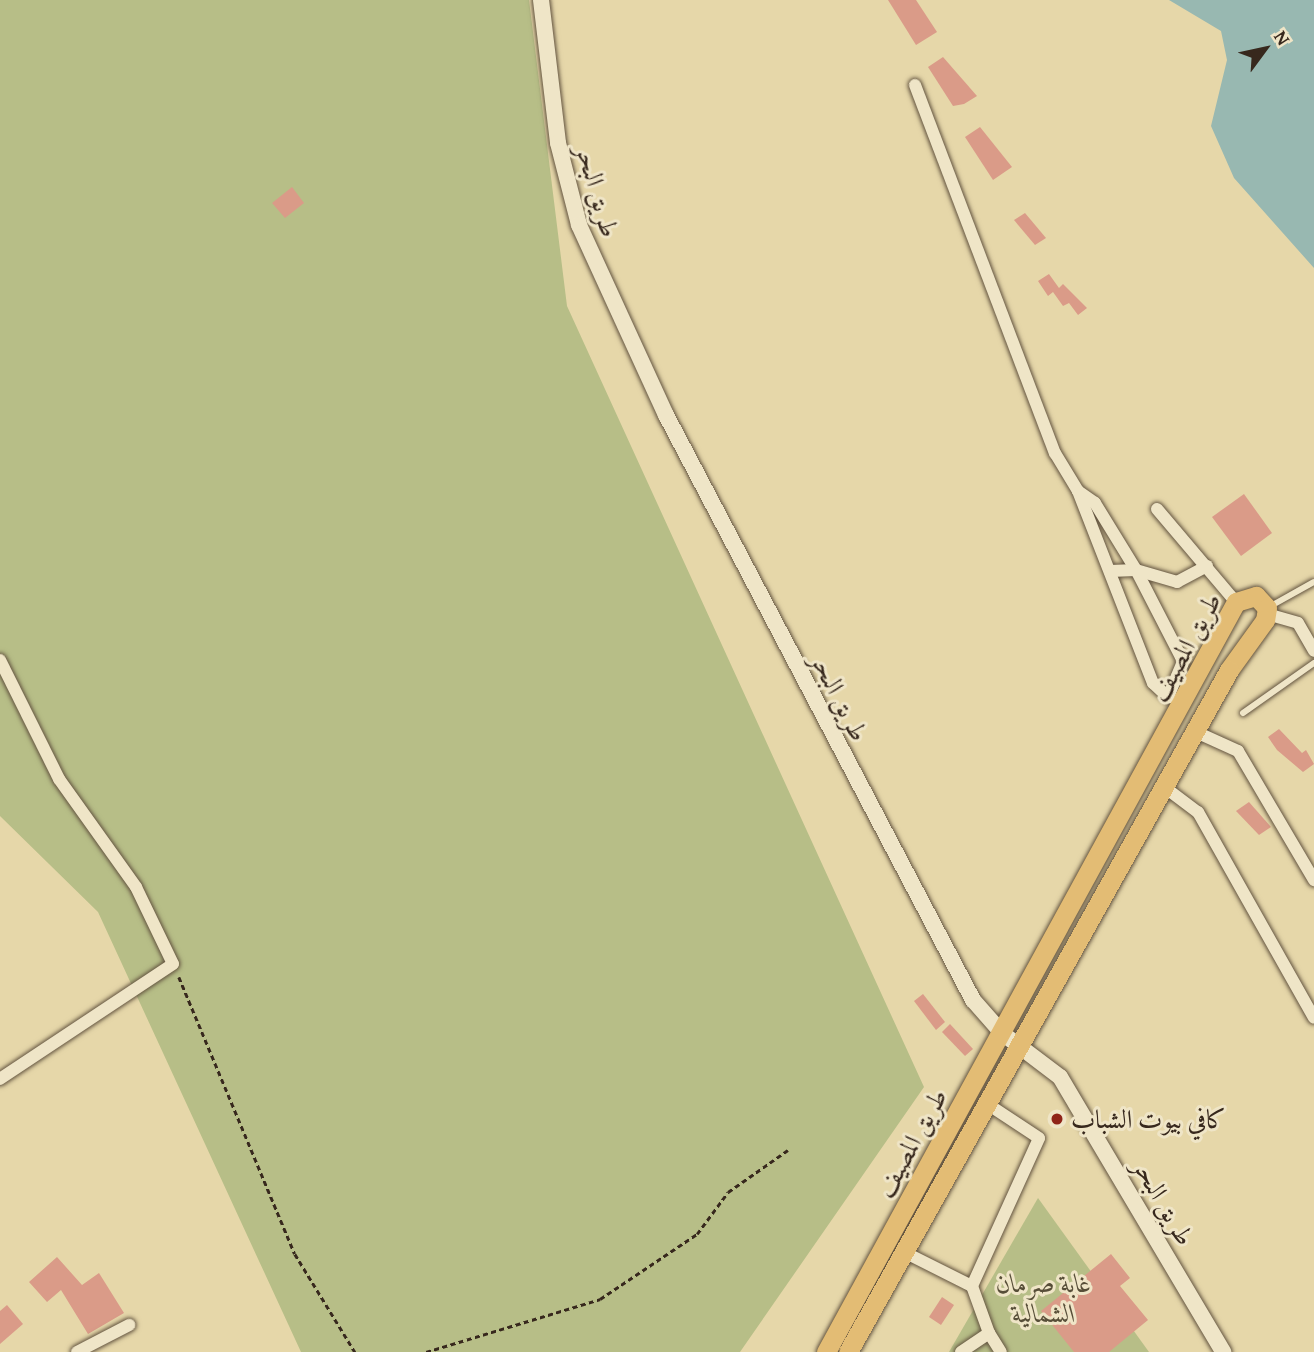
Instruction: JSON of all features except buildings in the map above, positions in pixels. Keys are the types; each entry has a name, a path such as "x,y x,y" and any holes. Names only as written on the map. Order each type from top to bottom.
{"main road":[{"name":"طريق المصيف","path":"826,1352 1195,679 1210,657 1236,602 1251,595 1267,611 1229,670 1167,789 1017,1046 848,1352"},
{"path":"1210,657 1229,670"},
{"path":"1195,679 1217,693"}],"street":[{"name":"طريق البحر","path":"541,0 558,143 579,225 603,285 865,800 973,1000 1002,1033 1053,1069 1069,1089 1223,1352"},
{"path":"915,85 1055,453 1078,491 1153,683 1168,698 1184,667 1136,569 1095,503 1078,491"},
{"path":"1157,509 1236,602"},
{"path":"1110,571 1136,569 1177,582 1207,566"},
{"path":"1267,611 1298,623 1314,651"},
{"path":"0,660 59,779 136,887 173,964 0,1079"},
{"path":"1196,732 1238,751 1314,880"},
{"path":"1167,789 1198,812 1308,995 1314,1018"},
{"path":"972,1286 1039,1138 986,1103"},
{"path":"904,1252 972,1286 989,1333 1001,1352"},
{"path":"77,1352 129,1325"},
{"path":"961,1352 989,1333"}],"lane":[{"path":"1267,611 1314,582"},
{"path":"1243,713 1314,663"}],"path":[{"path":"173,964 295,1254 355,1352"},
{"path":"426,1352 600,1299 697,1234 728,1192 788,1150"}],"green space":[{"path":"0,0 529,0 567,306 924,1087 740,1352 301,1352 98,912 0,816"},
{"name":"غابة صرمان الشمالية","path":"1038,1198 1149,1352 949,1352"}],"water":[{"path":"1169,0 1314,0 1314,268 1234,178 1211,126 1227,60 1221,31"}],"place":[{"name":"كافي بيوت الشباب","path":"1057,1119"}]}
